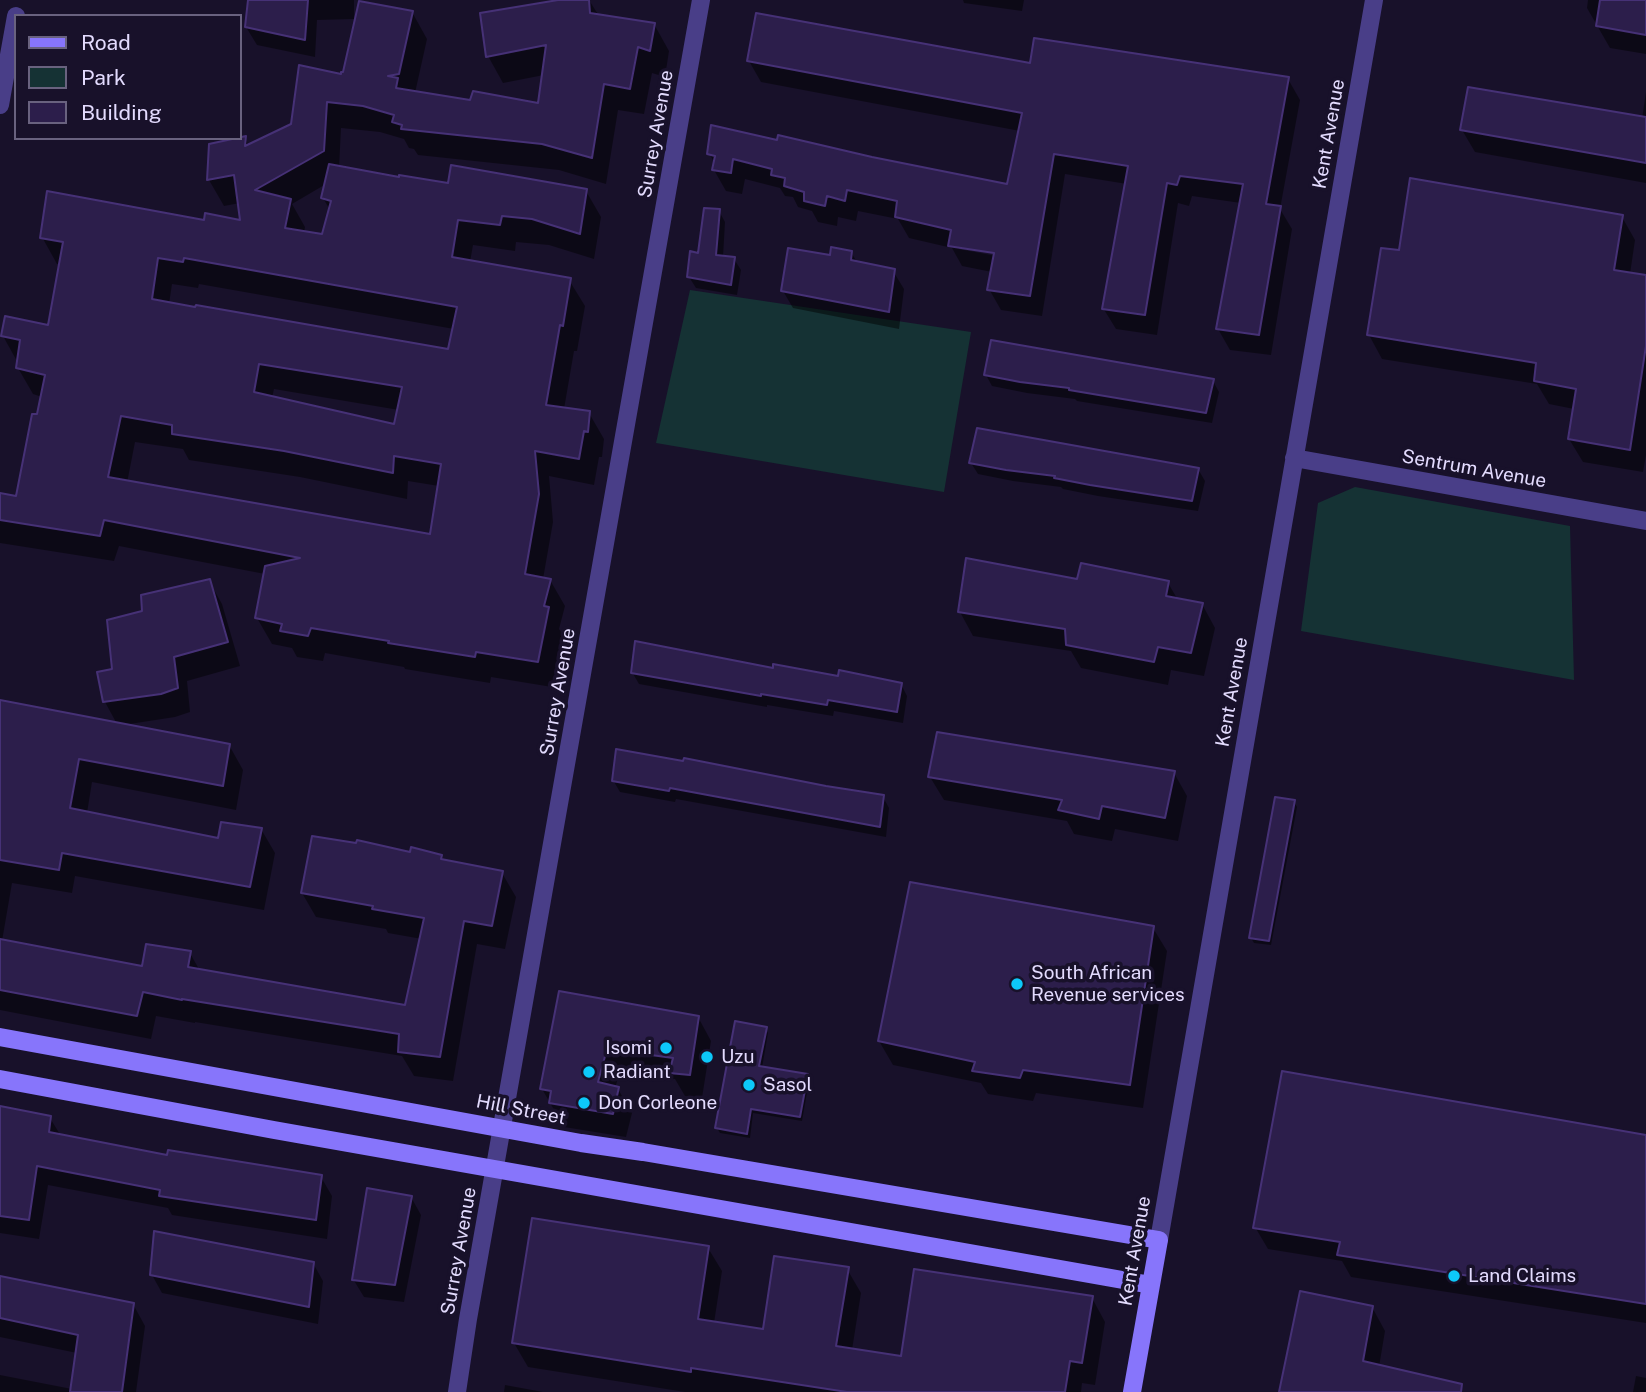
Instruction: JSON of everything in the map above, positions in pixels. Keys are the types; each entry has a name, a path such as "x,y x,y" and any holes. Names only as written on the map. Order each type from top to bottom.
{"main road":[{"name":"Hill Street","path":"0,1037 581,1143 1159,1240"},
{"path":"0,1079 274,1130 1151,1284"},
{"name":"Kent Avenue","path":"1132,1392 1159,1240"}],"street":[{"name":"Surrey Avenue","path":"457,1392 701,0"},
{"name":"Kent Avenue","path":"1159,1240 1374,0"},
{"path":"0,105 14,27"},
{"name":"Sentrum Avenue","path":"1294,458 1646,521"}],"green space":[{"path":"690,290 971,332 944,492 656,443"},
{"path":"1355,487 1570,526 1574,680 1301,631 1318,503"}],"building":[{"path":"248,0 308,0 305,40 245,27"},
{"path":"558,0 589,0 590,13 655,23 650,51 638,47 630,89 604,84 592,158 542,144 401,129 402,125 392,122 394,115 363,106 327,102 324,151 255,190 291,199 285,228 322,234 331,201 321,198 329,164 448,183 451,165 587,189 580,234 532,219 502,216 500,225 458,220 452,257 571,278 546,405 590,411 588,432 584,431 579,459 535,451 539,494 525,574 551,579 544,606 549,607 538,662 476,652 475,657 311,628 308,636 280,631 282,624 255,618 265,566 300,558 104,520 100,536 0,520 0,493 16,496 32,414 37,414 45,375 16,368 20,340 1,336 5,316 48,325 63,242 40,238 47,191 204,220 205,213 240,220 234,175 207,180 209,144 242,140 242,137 246,136 245,146 291,124 299,65 341,74 343,72 359,1 413,11 399,74 388,76 398,78 396,88 470,100 473,91 538,103 546,45 486,57 480,13","holes":["158,258 183,262 184,258 457,307 448,349 152,299","259,364 402,387 394,424 254,392","121,416 172,425 172,434 284,451 393,473 394,456 441,464 430,534 108,477"]},
{"path":"1600,0 1646,0 1646,35 1596,26"},
{"path":"756,13 1030,63 1034,38 1289,77 1266,204 1281,206 1259,335 1216,329 1243,184 1180,176 1177,185 1167,183 1145,315 1102,309 1128,166 1054,154 1030,296 987,290 994,253 948,246 951,230 895,217 897,201 847,190 845,201 827,196 825,206 804,201 804,192 784,186 785,178 771,175 772,169 733,159 731,173 712,170 715,156 707,154 711,125 777,140 778,135 1007,184 1022,113 747,61"},
{"path":"1468,87 1646,117 1646,163 1460,130"},
{"path":"1410,178 1623,215 1614,270 1646,275 1646,346 1630,450 1568,439 1576,389 1534,381 1536,363 1367,335 1381,248 1399,250"},
{"path":"704,208 720,209 716,255 735,257 731,285 687,277 690,251 698,253"},
{"path":"831,247 852,251 851,260 895,269 889,312 781,291 788,248 830,255"},
{"path":"991,340 1214,379 1206,413 984,375"},
{"path":"977,428 1199,468 1192,501 969,463"},
{"path":"966,558 1077,579 1081,563 1169,581 1166,596 1203,603 1191,653 1158,647 1154,662 1066,645 1065,629 958,612"},
{"path":"210,579 228,642 174,657 178,688 161,694 103,702 97,672 112,669 107,620 142,611 141,595"},
{"path":"635,641 773,668 773,664 838,676 839,670 902,683 897,712 828,700 827,705 761,696 631,673"},
{"path":"0,700 230,744 223,786 79,759 70,808 218,838 221,822 262,828 250,887 62,853 59,870 0,860"},
{"path":"937,732 1175,771 1165,818 1102,806 1099,819 1058,810 1062,800 928,777"},
{"path":"616,749 683,761 684,758 884,795 880,827 670,788 669,791 612,781"},
{"path":"1275,797 1295,800 1269,941 1249,938"},
{"path":"312,836 356,843 357,840 410,852 411,847 442,855 441,859 503,871 492,926 464,921 440,1057 398,1052 399,1034 143,992 137,1016 0,990 0,939 142,966 146,944 191,951 188,967 405,1005 424,918 301,893"},
{"name":"South African Revenue services","path":"910,882 1154,926 1130,1085 1023,1070 1020,1078 972,1071 975,1062 878,1041"},
{"path":"559,991 699,1016 690,1075 669,1073 673,1058 607,1049 598,1082 619,1087 613,1114 549,1103 551,1091 540,1089"},
{"path":"735,1021 767,1027 759,1066 808,1074 800,1117 751,1109 747,1134 715,1128"},
{"path":"1282,1071 1646,1135 1646,1304 1337,1255 1340,1242 1253,1228"},
{"path":"0,1106 51,1116 49,1132 167,1155 168,1150 322,1175 316,1220 159,1196 160,1190 37,1166 29,1220 0,1216"},
{"path":"367,1188 412,1196 395,1285 352,1280"},
{"path":"532,1218 709,1246 698,1319 763,1329 774,1256 849,1267 836,1346 901,1356 914,1269 1093,1296 1082,1363 1070,1361 1065,1392 847,1392 691,1368 691,1372 512,1343"},
{"path":"154,1231 314,1262 309,1307 150,1275"},
{"path":"0,1276 134,1303 122,1392 70,1392 78,1335 0,1318"},
{"path":"1300,1291 1373,1306 1363,1361 1462,1384 1461,1392 1279,1392"}],"place":[{"name":"South African Revenue services","path":"1017,984"},
{"name":"Isomi","path":"666,1048"},
{"name":"Uzu","path":"707,1057"},
{"name":"Radiant","path":"589,1072"},
{"name":"Sasol","path":"749,1085"},
{"name":"Don Corleone","path":"584,1103"},
{"name":"Land Claims","path":"1454,1276"}]}
